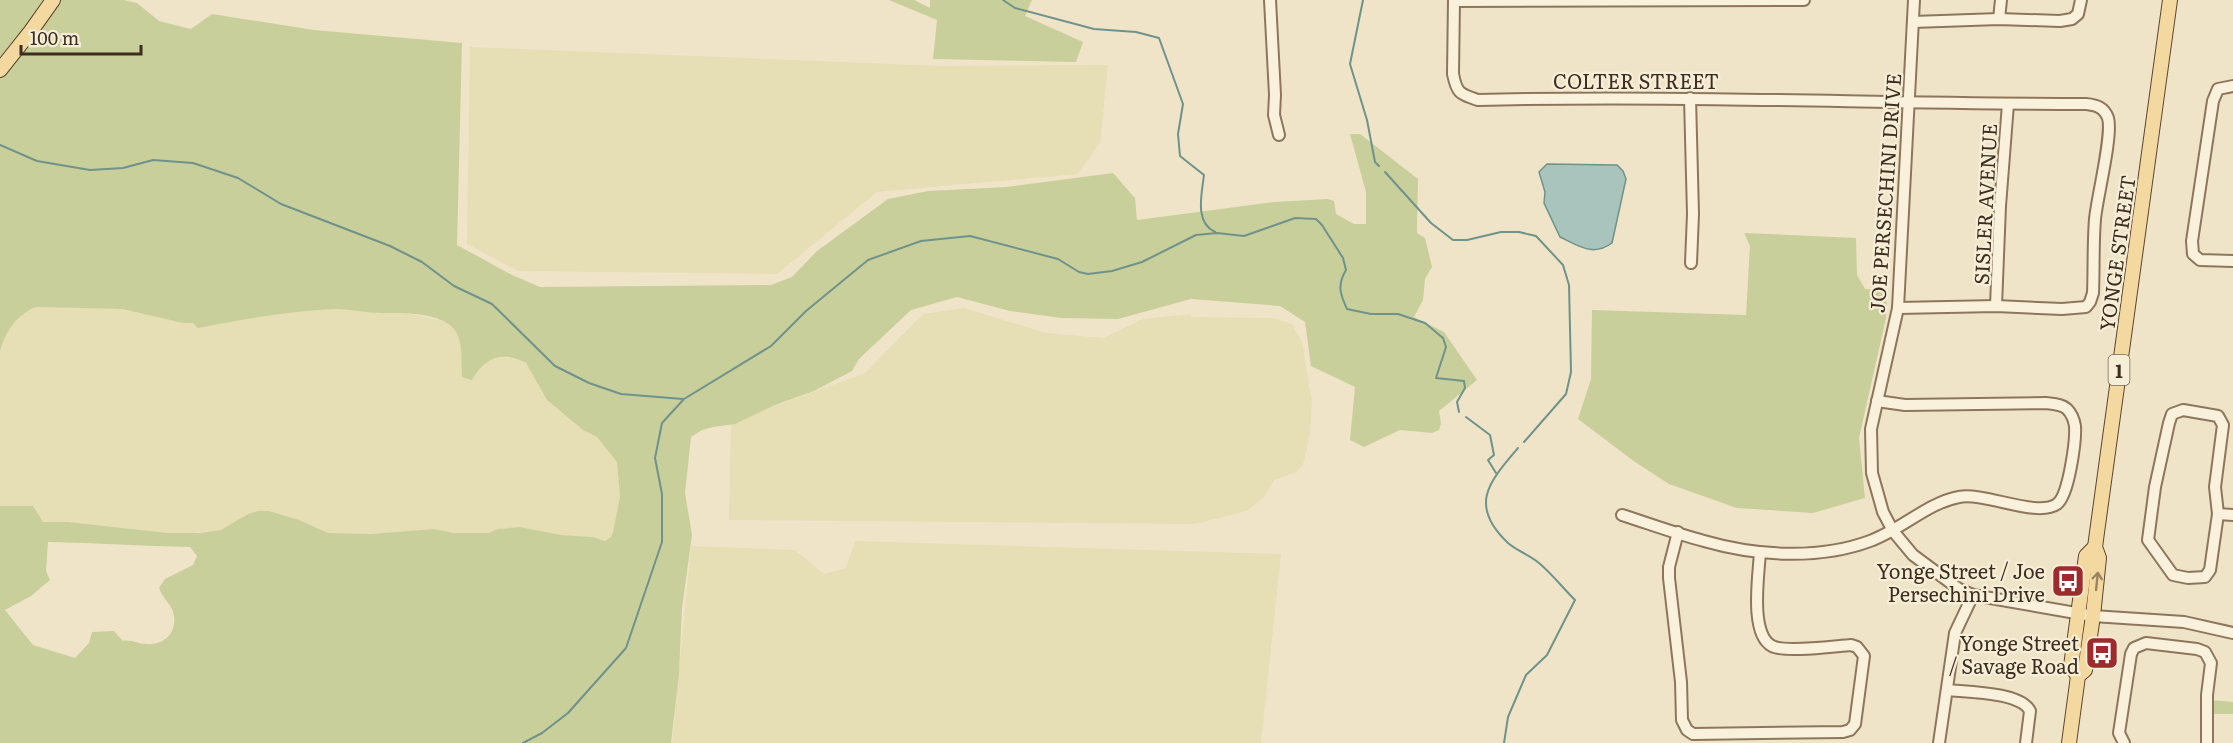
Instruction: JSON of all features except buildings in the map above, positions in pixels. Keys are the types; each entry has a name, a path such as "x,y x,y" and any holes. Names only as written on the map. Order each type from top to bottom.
{"main road":[{"path":"0,70 32,31 52,0"},
{"name":"YONGE STREET","path":"2069,743 2078,676 2085,670 2093,616 2099,558 2095,547 2170,0"},
{"name":"YONGE STREET","path":"2078,676 2071,666 2078,611 2086,556 2095,547"}],"street":[{"path":"1270,0 1274,115 1279,135"},
{"path":"1454,0 1804,0"},
{"name":"COLTER STREET","path":"1454,0 1453,74 1457,91 1478,100 1690,98 2098,105 2109,120 2095,219 2093,293 2090,302 2086,307 2062,309 1996,306"},
{"name":"JOE PERSECHINI DRIVE","path":"1914,0 1898,308 1871,429 1872,473 1883,512 1893,531 1913,555 1959,589 1973,595 2078,611 2093,616 2184,622 2233,633"},
{"path":"1999,19 2001,0"},
{"path":"1913,22 1999,19 2060,21 2072,19 2078,14 2081,0"},
{"path":"2233,86 2218,89 2212,101 2192,241 2193,254 2200,260 2233,261"},
{"path":"1690,98 1693,214 1691,263"},
{"name":"SISLER AVENUE","path":"1996,306 2000,206 2008,104"},
{"path":"1898,308 1996,306"},
{"path":"1622,515 1713,543 1760,552 1814,553 1856,546 1893,531 1939,504 1960,497 1988,498 2031,508 2048,507 2056,504 2067,488 2075,425 2068,410 2062,405 2046,403 1905,405 1877,401"},
{"path":"2182,410 2218,416 2223,425 2216,487 2218,513 2210,570 2205,578 2173,575 2148,540 2155,486 2172,414 2182,410"},
{"path":"2218,513 2233,515"},
{"path":"1678,532 1669,567 1669,578 1681,682 1682,720 1687,730 1693,734 1843,732 1850,730 1855,724 1857,711 1864,656 1862,651 1851,645 1779,648 1766,641 1761,634 1757,616 1760,552"},
{"path":"1939,743 1955,633 1973,595"},
{"path":"2124,743 2119,732 2131,654 2134,648 2146,643 2205,652 2211,663 2207,695 2207,743"},
{"path":"1948,690 2022,701 2030,711 2026,743"}],"shaded area":[{"path":"470,47 941,66 1108,65 1100,143 1077,174 877,192 777,274 518,271 467,244"},
{"path":"36,307 122,309 183,323 230,322 281,313 335,309 379,313 402,312 442,321 458,334 472,380 479,366 488,360 504,357 521,360 529,367 547,400 583,430 597,437 608,448 617,462 620,497 611,537 605,541 593,537 561,535 520,527 499,529 489,533 454,533 434,529 371,534 328,533 299,520 269,511 248,514 221,530 179,534 68,522 42,522 32,506 0,506 0,352 10,326 17,317"},
{"path":"964,308 1046,333 1104,338 1143,319 1190,314 1191,317 1273,318 1292,324 1302,342 1312,403 1310,434 1303,465 1296,472 1274,480 1263,498 1247,511 1195,524 729,520 731,422 865,373 923,314"},
{"path":"855,541 1281,554 1261,743 672,743 691,546 795,550 824,574 846,568"}],"green space":[{"path":"0,0 123,0 137,3 159,21 191,29 212,14 314,30 462,43 457,245 512,275 540,287 771,285 792,277 817,251 888,199 928,191 1007,187 1113,173 1135,198 1137,220 1274,202 1328,199 1334,201 1336,214 1354,224 1366,224 1366,192 1350,134 1360,134 1418,179 1417,233 1425,238 1432,267 1425,279 1423,300 1414,317 1444,332 1477,380 1439,411 1441,423 1439,430 1432,433 1400,430 1364,447 1350,440 1355,387 1311,366 1305,322 1280,306 1191,299 1118,319 1061,318 1010,311 957,297 911,310 859,359 852,371 814,391 775,405 735,424 702,430 691,437 685,493 692,535 682,608 679,674 671,743 0,743 0,506 33,506 43,522 68,522 168,533 221,530 248,514 269,511 299,520 328,533 371,534 434,529 454,533 489,533 498,529 520,527 561,535 593,537 605,541 611,537 613,532 620,497 617,462 597,437 583,430 547,400 526,363 509,357 494,358 482,366 472,380 462,377 461,351 457,333 446,323 429,316 336,309 267,316 198,328 193,323 183,323 122,309 36,307 17,319 5,337 0,352","holes":["48,542 190,547 197,556 193,565 165,579 159,588 174,616 173,629 170,634 160,642 146,644 123,641 114,631 92,632 89,643 75,658 33,645 5,610 31,596 50,580 46,571"]},
{"path":"889,0 914,0 930,8 930,0 1032,0 1025,16 1083,42 1076,62 933,59 937,20"},
{"path":"1744,233 1856,238 1857,275 1865,289 1887,290 1886,318 1859,438 1865,498 1813,513 1737,508 1669,484 1635,462 1578,419 1591,379 1592,310 1746,315 1750,246"},
{"path":"2211,700 2233,702 2233,714 2212,714"}],"water":[{"path":"1547,164 1617,165 1623,171 1626,179 1612,243 1592,250 1560,237 1544,203 1545,192 1539,172"}],"waterway":[{"path":"1003,0 1015,8 1094,29 1136,32 1159,38 1183,104 1178,134 1180,156 1204,175 1201,198 1202,214 1208,227 1215,232"},
{"path":"1363,0 1350,64 1367,120 1375,162 1379,166"},
{"path":"0,145 37,161 90,170 123,168 153,160 193,163 238,178 281,204 390,246 422,262 454,286 492,304 555,366 589,383 621,394 683,399"},
{"path":"1385,172 1431,223 1453,240 1467,240 1501,232 1519,232 1536,236 1563,265 1569,285 1571,372 1566,394 1524,442"},
{"path":"523,743 542,733 568,713 626,648 662,542 662,494 655,458 662,423 684,399 771,346 806,311 868,260 921,241 970,236 1058,259 1079,272 1088,274 1112,271 1142,262 1196,235 1217,233 1244,236 1295,218 1316,219 1343,258 1346,270 1341,280 1340,290 1347,309 1371,314 1398,314 1425,323 1443,338 1446,347 1436,378 1464,381 1465,388 1457,402 1459,412"},
{"path":"1466,417 1490,435 1494,455 1488,460 1496,473"},
{"path":"1504,743 1508,717 1526,675 1547,655 1575,600 1539,563 1508,543 1489,517 1486,505 1487,494 1499,472 1518,448"}],"place":[{"name":"Yonge Street / Joe Persechini Drive","path":"2068,581"},
{"name":"Yonge Street / Savage Road","path":"2102,653"}]}
